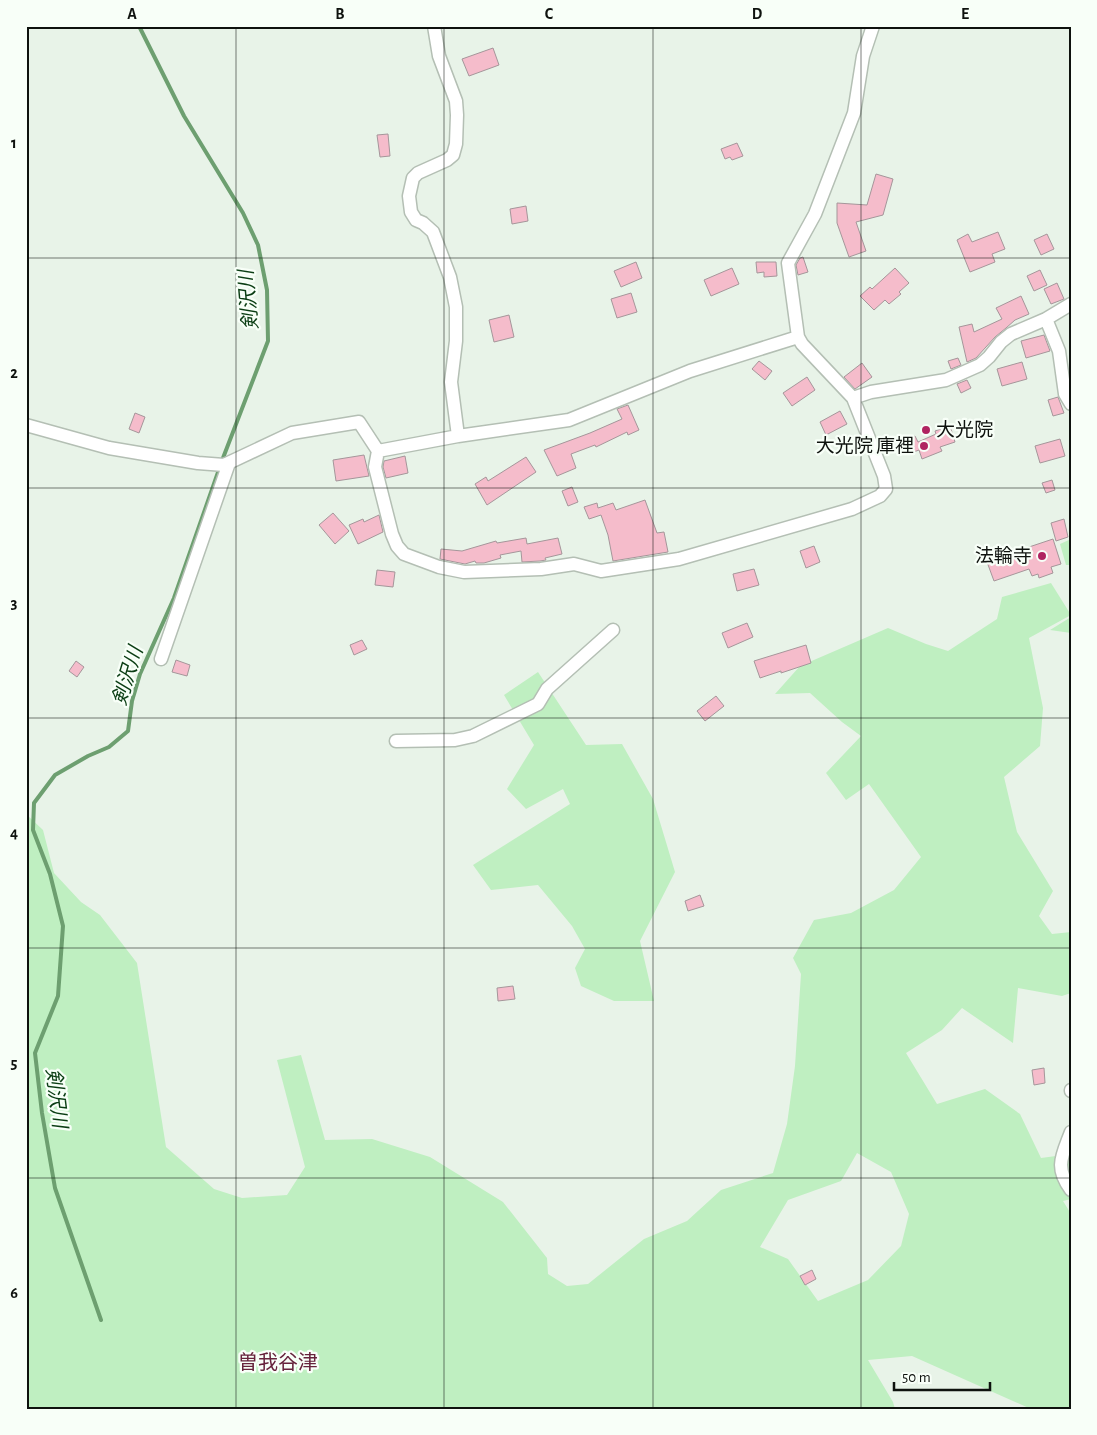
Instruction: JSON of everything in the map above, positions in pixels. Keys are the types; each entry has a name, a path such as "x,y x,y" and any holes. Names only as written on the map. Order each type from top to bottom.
{"street":[{"path":"434,26 439,56 456,101 456,144 453,155 447,160 418,173 413,178 409,196 411,212 416,220 423,222 433,232 450,277 456,307 456,341 451,382 458,436"},
{"path":"26,426 109,448 198,464 222,464 292,433 360,422 378,451 375,467 392,534 397,546 404,554 439,567 464,572 541,569 574,564 601,572 679,559 852,509 880,496 886,489 884,476 853,398 802,344 798,336 788,263 815,214 854,113 863,56 873,26"},
{"path":"853,398 871,392 946,380 980,365 1011,334 1046,319 1071,304"},
{"path":"1046,319 1058,351 1065,394 1071,404"},
{"path":"378,451 458,436 569,420 690,371 798,336"},
{"path":"161,659 182,581 222,464"},
{"path":"396,740 455,740 473,736 538,704 547,689 612,630"},
{"path":"1071,1132 1060,1171 1064,1181 1071,1190"}],"green space":[{"path":"1071,539 1071,565 1066,565 1060,544"},
{"path":"1051,583 1071,615 1029,638 1043,708 1040,746 1004,777 1017,832 1053,891 1039,916 1052,934 1071,932 1071,993 1062,996 1018,988 1013,1043 962,1008 942,1030 906,1053 937,1104 985,1089 1020,1114 1041,1158 1071,1154 1071,1199 1063,1201 1071,1214 1071,1409 1031,1409 912,1356 868,1360 893,1402 895,1409 26,1409 26,814 43,830 54,873 81,902 100,915 137,963 166,1147 214,1189 242,1198 287,1195 305,1167 277,1060 301,1055 325,1140 372,1139 430,1157 503,1202 547,1258 548,1274 567,1286 588,1284 644,1239 687,1221 721,1190 773,1173 787,1124 795,1066 801,974 793,958 814,920 851,913 894,890 921,857 869,784 846,800 826,773 861,736 842,722 810,693 775,694 800,666 888,628 948,651 997,619 1002,597","holes":["857,1153 891,1172 909,1214 901,1246 868,1280 818,1301 788,1259 760,1247 788,1200 841,1181"]},
{"path":"1071,617 1071,633 1050,630"},
{"path":"538,672 586,745 622,744 653,799 675,872 640,941 654,1001 614,1001 581,986 575,968 585,949 572,926 538,885 491,890 473,865 570,804 563,789 526,809 507,789 534,745 504,695"}],"building":[{"path":"493,48 499,65 469,76 462,59"},
{"path":"388,134 390,156 380,157 377,135"},
{"path":"737,143 743,156 732,160 730,157 725,159 721,149"},
{"path":"876,174 893,179 883,215 856,222 866,251 849,257 837,223 837,203 867,205"},
{"path":"526,206 528,221 512,224 510,209"},
{"path":"998,232 1005,249 992,254 995,262 970,272 957,240 968,234 972,242"},
{"path":"1047,234 1054,249 1041,255 1034,240"},
{"path":"803,257 808,272 798,275 796,265 800,258"},
{"path":"636,262 642,278 621,287 614,271"},
{"path":"756,262 776,262 777,276 764,277 764,272 757,273"},
{"path":"732,268 739,284 711,296 704,280"},
{"path":"895,268 909,283 899,292 901,294 889,304 885,300 874,310 860,296 870,287 872,289"},
{"path":"1040,270 1047,285 1034,291 1027,276"},
{"path":"1057,283 1064,299 1051,304 1044,289"},
{"path":"631,293 637,312 617,318 611,299"},
{"path":"1021,296 1029,314 1015,320 995,337 976,358 967,362 959,327 972,324 974,332 1002,319 996,308"},
{"path":"509,315 514,337 494,342 489,320"},
{"path":"1044,335 1050,351 1026,358 1021,341"},
{"path":"958,358 961,365 951,369 948,361"},
{"path":"759,361 772,371 765,380 752,369"},
{"path":"1022,362 1027,379 1002,386 997,369"},
{"path":"862,363 872,377 855,389 844,377"},
{"path":"807,377 815,390 792,406 783,393"},
{"path":"967,380 971,388 961,393 957,384"},
{"path":"1058,397 1064,413 1053,416 1048,400"},
{"path":"628,405 639,430 628,435 627,432 596,447 595,445 571,454 576,468 557,476 544,450 622,419 617,409"},
{"path":"840,411 847,424 826,435 820,422"},
{"path":"135,413 145,417 139,433 129,429"},
{"name":"大光院 庫裡","path":"950,426 955,442 940,447 942,451 922,459 919,450 911,453 906,439 915,436 918,442 936,434 935,431"},
{"path":"1060,439 1065,456 1040,463 1035,446"},
{"path":"364,455 369,476 336,481 333,460"},
{"path":"405,456 408,473 386,478 383,467 384,461"},
{"path":"526,457 536,472 487,505 475,484 486,477 488,481"},
{"path":"1052,480 1055,490 1046,493 1042,483"},
{"path":"572,487 578,502 568,506 562,491"},
{"path":"645,500 657,533 664,532 668,552 613,561 608,535 601,515 589,519 584,507 597,503 598,508 613,503 616,510"},
{"path":"333,513 349,531 335,544 319,525"},
{"path":"379,515 383,532 358,544 349,525 363,519 364,522"},
{"name":"法輪寺","path":"1064,519 1068,537 1056,541 1051,523"},
{"path":"526,538 527,544 558,538 562,554 545,558 546,560 522,562 521,551 500,555 501,558 484,563 476,563 475,561 465,564 440,559 441,549 462,551 496,541 497,543"},
{"path":"1053,539 1061,564 1051,567 1053,573 1039,578 1038,574 1032,576 1029,569 994,581 987,562 1000,558 1002,562 1025,555 1023,549"},
{"path":"814,546 820,562 806,568 800,551"},
{"path":"754,569 759,585 737,591 733,574"},
{"path":"377,570 395,572 393,587 375,585"},
{"path":"747,623 753,637 728,648 722,633"},
{"path":"362,640 367,649 354,655 350,645"},
{"path":"806,645 811,663 760,678 754,661"},
{"path":"176,660 190,665 187,676 172,672"},
{"path":"76,661 84,667 77,677 69,671"},
{"path":"716,696 724,706 705,721 697,711"},
{"path":"700,895 704,906 688,911 685,901"},
{"path":"513,986 515,999 498,1001 497,988"},
{"path":"1044,1068 1045,1083 1034,1085 1032,1070"},
{"path":"812,1270 816,1279 805,1285 800,1276"}],"waterway":[{"name":"剣沢川","path":"101,1320 55,1188 42,1113 35,1053 58,996 63,926 50,874 33,830 34,803 55,775 88,756 109,747 128,731 132,701 140,674 174,598 223,458 268,341 267,290 258,245 243,213 184,116 139,26"}],"place":[{"name":"大光院","path":"926,430"},
{"name":"大光院 庫裡","path":"924,446"},
{"name":"法輪寺","path":"1042,556"}],"district":[{"name":"曽我谷津","path":"278,1363"}]}
